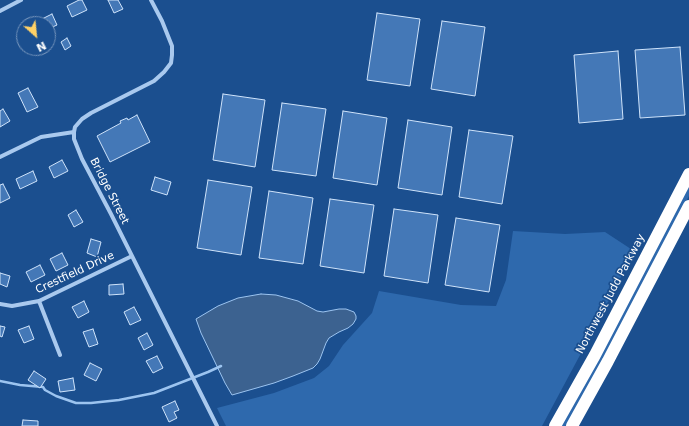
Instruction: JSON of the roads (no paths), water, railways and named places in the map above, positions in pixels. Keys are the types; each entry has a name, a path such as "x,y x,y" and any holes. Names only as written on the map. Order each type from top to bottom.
{"highway":[{"name":"Northwest Judd Parkway","path":"556,426 595,355 689,174"},
{"path":"572,426 608,361 689,206"}],"street":[{"path":"0,11 21,0"},
{"path":"0,157 41,137 74,132 82,119 91,113 154,81 164,72 170,62 172,46 151,0"},
{"name":"Bridge Street","path":"74,132 82,159 217,426"},
{"name":"Crestfield Drive","path":"0,304 12,306 39,301 132,256"},
{"path":"39,301 60,355"}],"waterway":[{"path":"0,381 43,387 45,390 56,396 76,403 91,403 119,400 154,393 221,366"}]}
